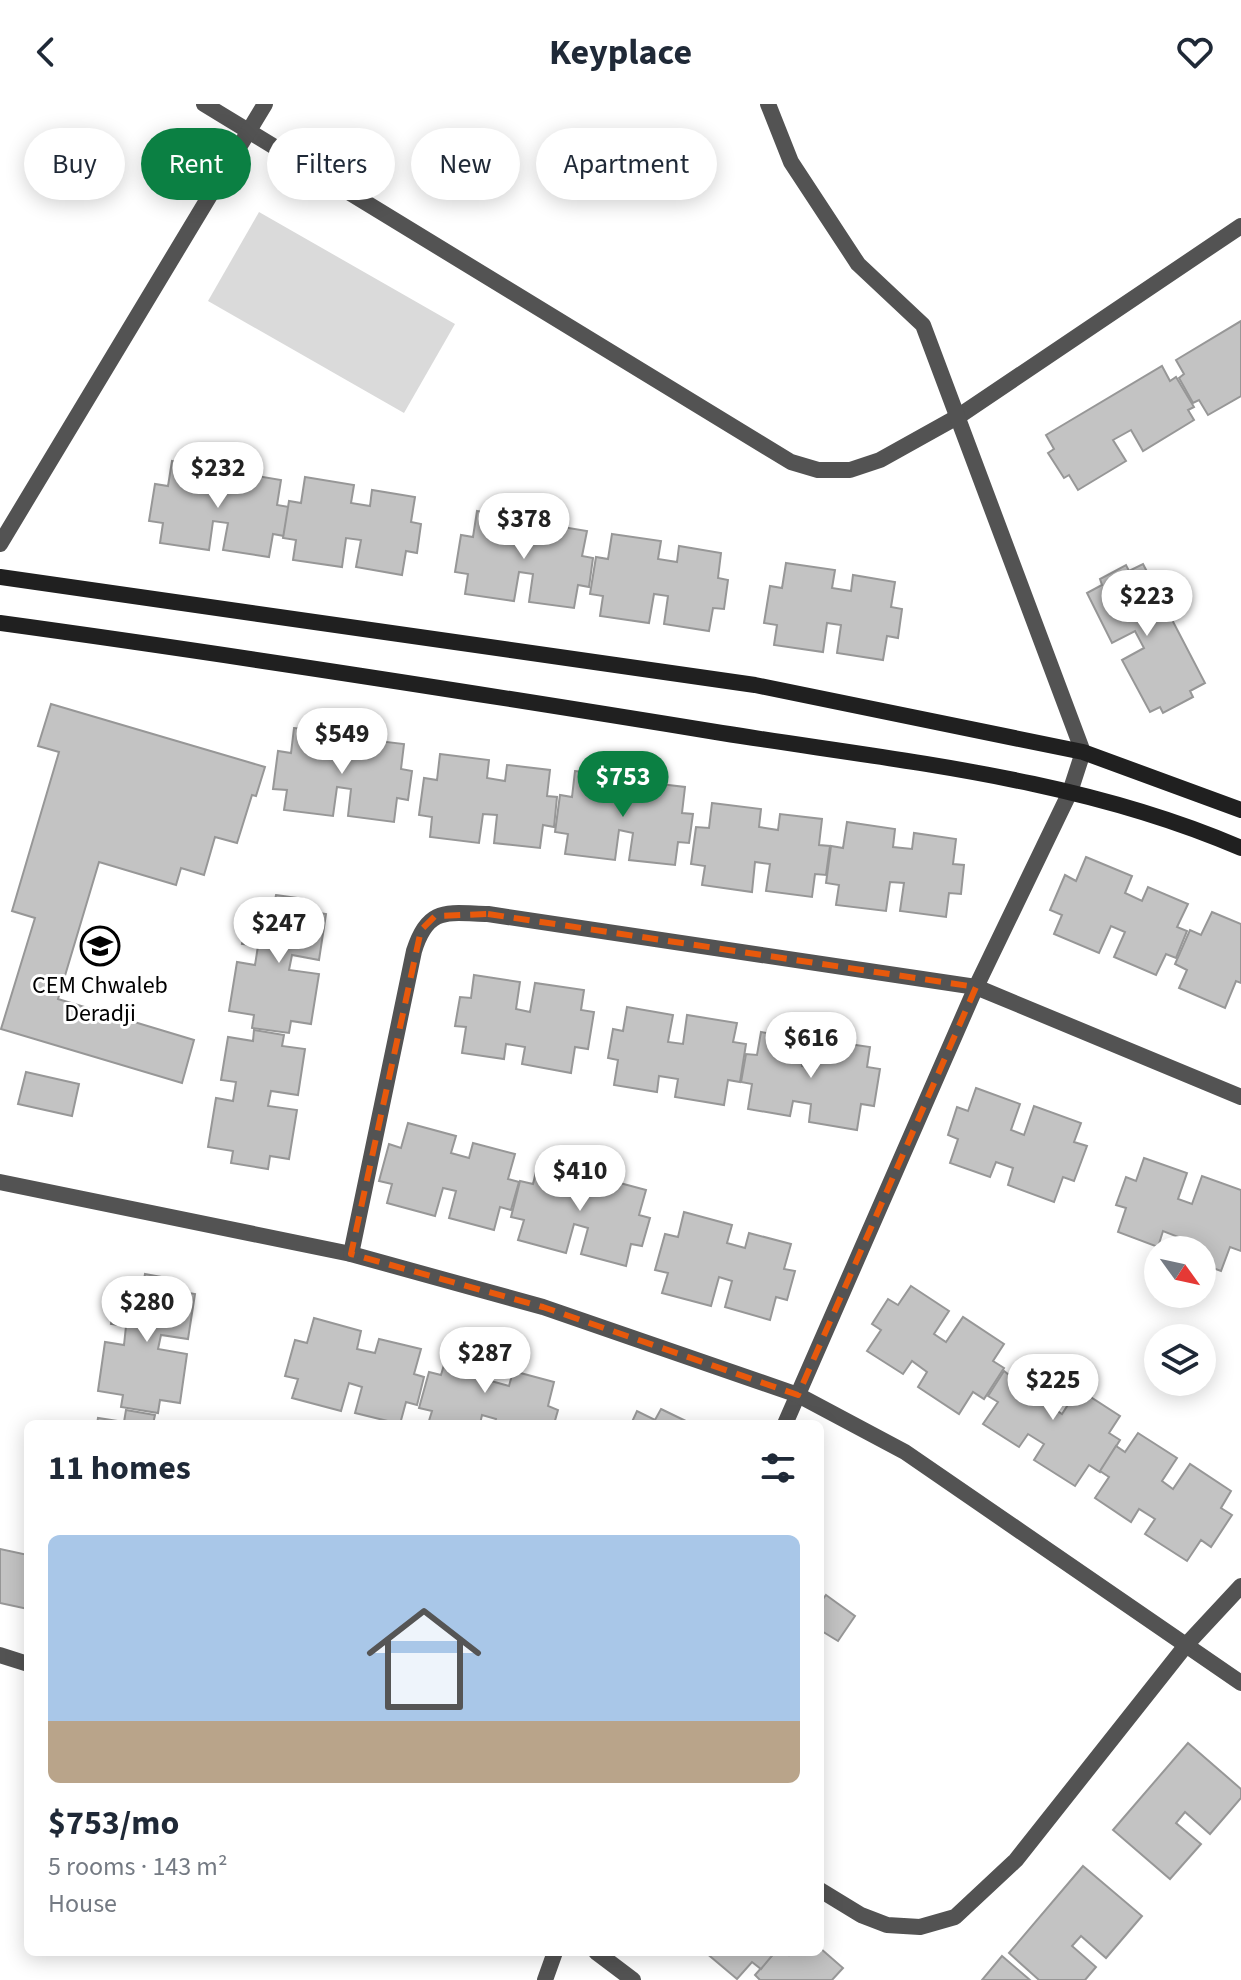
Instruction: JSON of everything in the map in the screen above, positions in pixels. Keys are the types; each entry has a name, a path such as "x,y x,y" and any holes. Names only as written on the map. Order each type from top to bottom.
{"main road":[{"path":"0,577 755,685 1083,752 1241,810"},
{"path":"0,623 243,656 1009,778 1165,818 1241,848"}],"street":[{"path":"204,104 246,128"},
{"path":"265,104 251,131 791,462 818,470 850,470 880,460 959,416 1241,226"},
{"path":"768,104 791,162 858,264 923,325 1083,752 1070,792 976,987 787,1420"},
{"path":"0,544 209,200"},
{"path":"351,1254 414,951 421,930 435,916 450,913 488,914 976,987 1241,1097"},
{"path":"0,1182 351,1254 543,1307 798,1395 905,1452 1241,1683"},
{"path":"824,1892 861,1915 887,1925 920,1927 955,1917 1016,1860 1187,1644 1241,1586"},
{"path":"0,1655 24,1663"},
{"path":"545,1980 554,1956"},
{"path":"601,1956 633,1980"}],"highlighted area":[{"path":"488,914 976,987 798,1395 543,1307 351,1254 414,951 421,930 435,916"}],"shaded area":[{"path":"259,212 455,324 404,413 208,301"}],"building":[{"path":"1241,321 1241,396 1208,415 1199,400 1193,403 1179,378 1184,374 1176,360"},
{"path":"1162,366 1170,381 1176,377 1194,407 1188,410 1194,420 1143,451 1131,430 1113,440 1126,461 1078,490 1069,475 1064,478 1048,453 1054,449 1046,435"},
{"path":"172,461 221,468 218,486 236,489 239,473 281,480 277,505 289,507 284,536 273,534 269,557 223,550 228,523 213,521 209,550 160,543 163,523 149,521 155,484 168,486"},
{"path":"305,477 354,485 351,503 370,506 372,490 415,497 411,522 421,524 417,553 406,551 402,575 356,567 361,540 346,538 342,567 293,560 296,540 283,538 289,501 301,503"},
{"path":"477,511 526,519 523,537 542,540 544,524 587,531 582,556 593,558 589,587 578,585 574,608 529,602 533,574 519,572 514,601 465,594 468,574 455,572 461,535 473,537"},
{"path":"612,534 661,541 658,559 677,562 679,546 721,553 718,578 728,580 724,609 713,608 709,631 664,624 668,596 654,594 649,623 600,616 603,596 590,594 596,557 608,559"},
{"path":"786,563 835,570 832,588 851,591 853,575 895,582 891,607 902,609 898,638 887,636 883,660 837,653 841,625 827,623 823,652 774,645 777,625 764,623 770,586 782,588"},
{"path":"1143,564 1205,683 1190,691 1193,697 1163,713 1160,707 1150,712 1122,660 1144,648 1135,631 1112,643 1087,593 1102,585 1100,579 1126,565 1129,571"},
{"path":"51,704 265,767 256,796 252,795 237,843 215,837 204,875 181,868 176,885 99,862 58,999 194,1040 182,1083 1,1029 35,918 12,911 59,752 38,746"},
{"path":"294,728 343,734 341,752 360,754 362,739 404,744 401,769 412,771 408,800 397,798 394,822 348,816 351,789 337,787 333,816 284,810 287,790 273,789 278,751 291,753"},
{"path":"440,754 489,760 487,778 505,781 507,765 550,770 547,796 557,797 554,827 543,825 540,848 494,843 497,815 483,814 479,843 430,837 432,817 419,815 424,778 437,780"},
{"path":"575,771 624,777 622,795 641,798 643,782 685,787 682,813 693,814 689,843 678,842 675,865 629,860 633,833 619,830 615,860 565,854 568,834 555,832 560,795 572,797"},
{"path":"712,803 761,809 759,827 778,830 780,814 822,819 819,845 830,846 826,875 815,874 812,897 766,891 770,864 755,862 752,892 702,885 705,866 691,864 696,827 709,828"},
{"path":"847,822 895,829 893,847 912,849 914,833 956,839 953,864 964,865 961,894 949,893 946,917 900,911 904,883 890,882 886,911 836,905 839,885 826,883 831,846 843,848"},
{"path":"1086,857 1132,876 1125,893 1142,901 1148,887 1188,904 1177,927 1187,931 1176,958 1166,954 1156,975 1114,957 1125,932 1111,926 1099,953 1054,934 1062,915 1050,910 1065,875 1076,881"},
{"path":"276,895 305,899 303,910 326,914 319,960 292,955 289,970 319,974 311,1024 291,1021 289,1033 252,1028 254,1015 229,1011 237,962 255,965 258,946 242,944 249,902 274,905"},
{"path":"1212,912 1241,924 1241,983 1236,981 1225,1008 1179,988 1187,970 1175,964 1190,930 1201,935"},
{"path":"474,975 520,982 516,1009 530,1012 535,983 584,990 581,1010 594,1012 588,1049 575,1047 571,1073 522,1064 525,1047 506,1044 504,1059 462,1053 466,1027 455,1026 460,997 471,998"},
{"path":"627,1007 673,1015 668,1042 683,1044 687,1015 737,1023 733,1042 746,1044 740,1082 728,1080 724,1105 675,1097 678,1079 659,1076 657,1092 614,1085 618,1060 608,1058 613,1029 623,1031"},
{"path":"254,1030 284,1035 282,1046 305,1049 298,1095 271,1091 268,1106 297,1110 289,1159 270,1156 268,1169 231,1163 233,1151 208,1147 216,1098 233,1101 236,1082 221,1080 228,1037 253,1041"},
{"path":"761,1032 806,1039 802,1066 816,1069 821,1040 870,1047 867,1067 880,1069 874,1106 861,1104 857,1130 809,1122 811,1104 793,1101 790,1116 748,1109 752,1084 741,1082 746,1054 757,1055"},
{"path":"26,1072 79,1084 72,1116 18,1104"},
{"path":"976,1088 1020,1104 1011,1130 1024,1135 1034,1106 1081,1123 1074,1142 1087,1146 1074,1181 1063,1177 1054,1202 1008,1185 1013,1168 996,1162 990,1177 950,1163 958,1139 948,1135 957,1107 968,1111"},
{"path":"408,1123 456,1136 451,1153 469,1158 473,1143 515,1154 508,1179 519,1182 511,1210 500,1207 494,1230 449,1218 456,1191 443,1188 435,1216 387,1203 392,1184 379,1181 389,1144 401,1148"},
{"path":"1144,1158 1187,1173 1178,1199 1192,1204 1202,1176 1241,1190 1241,1251 1230,1247 1221,1271 1216,1269 1216,1236 1176,1236 1163,1231 1161,1236 1144,1236 1144,1242 1118,1232 1126,1208 1116,1205 1126,1177 1136,1181"},
{"path":"539,1159 587,1172 582,1189 601,1195 605,1179 646,1190 639,1215 650,1218 642,1246 631,1244 626,1266 581,1254 588,1228 574,1224 566,1253 518,1240 524,1220 511,1217 520,1181 533,1184"},
{"path":"684,1212 732,1225 727,1243 745,1248 749,1233 791,1244 784,1269 795,1271 787,1300 776,1297 770,1320 725,1307 732,1281 719,1277 711,1306 662,1293 668,1273 655,1270 665,1234 678,1237"},
{"path":"145,1274 173,1279 172,1290 195,1294 188,1339 161,1335 158,1349 187,1354 180,1403 160,1400 158,1413 121,1407 123,1395 98,1391 105,1342 124,1345 126,1326 111,1324 118,1281 143,1285"},
{"path":"911,1286 949,1311 934,1334 946,1342 963,1317 1004,1344 993,1361 1004,1368 984,1399 973,1392 959,1414 918,1387 927,1372 912,1361 903,1374 867,1351 881,1330 872,1324 888,1299 898,1305"},
{"path":"314,1318 361,1331 357,1349 375,1353 379,1339 421,1349 414,1374 424,1377 417,1405 406,1402 401,1420 384,1420 355,1413 362,1387 349,1383 341,1411 292,1398 298,1379 285,1376 295,1340 307,1343"},
{"path":"448,1351 495,1363 491,1381 509,1386 513,1371 554,1382 548,1406 558,1410 555,1420 496,1420 482,1415 481,1420 429,1420 432,1411 419,1408 429,1372 441,1375"},
{"path":"1026,1358 1065,1383 1050,1406 1062,1414 1078,1389 1120,1416 1109,1433 1120,1440 1100,1472 1089,1465 1075,1486 1034,1460 1044,1444 1028,1434 1019,1447 983,1424 998,1402 988,1396 1004,1371 1013,1378"},
{"path":"661,1409 684,1420 655,1420"},
{"path":"126,1410 155,1415 154,1420 124,1420"},
{"path":"637,1411 655,1420 633,1420"},
{"path":"1138,1433 1177,1458 1162,1481 1173,1489 1190,1464 1231,1491 1221,1508 1232,1515 1211,1547 1201,1540 1187,1561 1145,1534 1155,1519 1139,1509 1131,1522 1095,1498 1109,1477 1100,1471 1116,1446 1125,1452"},
{"path":"0,1549 24,1554 24,1608 0,1603"},
{"path":"826,1595 855,1616 838,1641 824,1632"},
{"path":"1188,1743 1241,1789 1241,1798 1210,1834 1185,1812 1176,1823 1201,1844 1170,1879 1113,1830"},
{"path":"1083,1866 1142,1916 1106,1958 1081,1936 1072,1946 1096,1967 1085,1980 1039,1980 1009,1953"},
{"path":"824,1951 843,1968 832,1980 760,1980 755,1975 772,1956 824,1956"},
{"path":"710,1956 772,1956 761,1969 752,1962 737,1979"},
{"path":"1002,1956 1030,1980 982,1980"}],"place":[{"name":"CEM Chwaleb Deradji","path":"100,946"}]}
